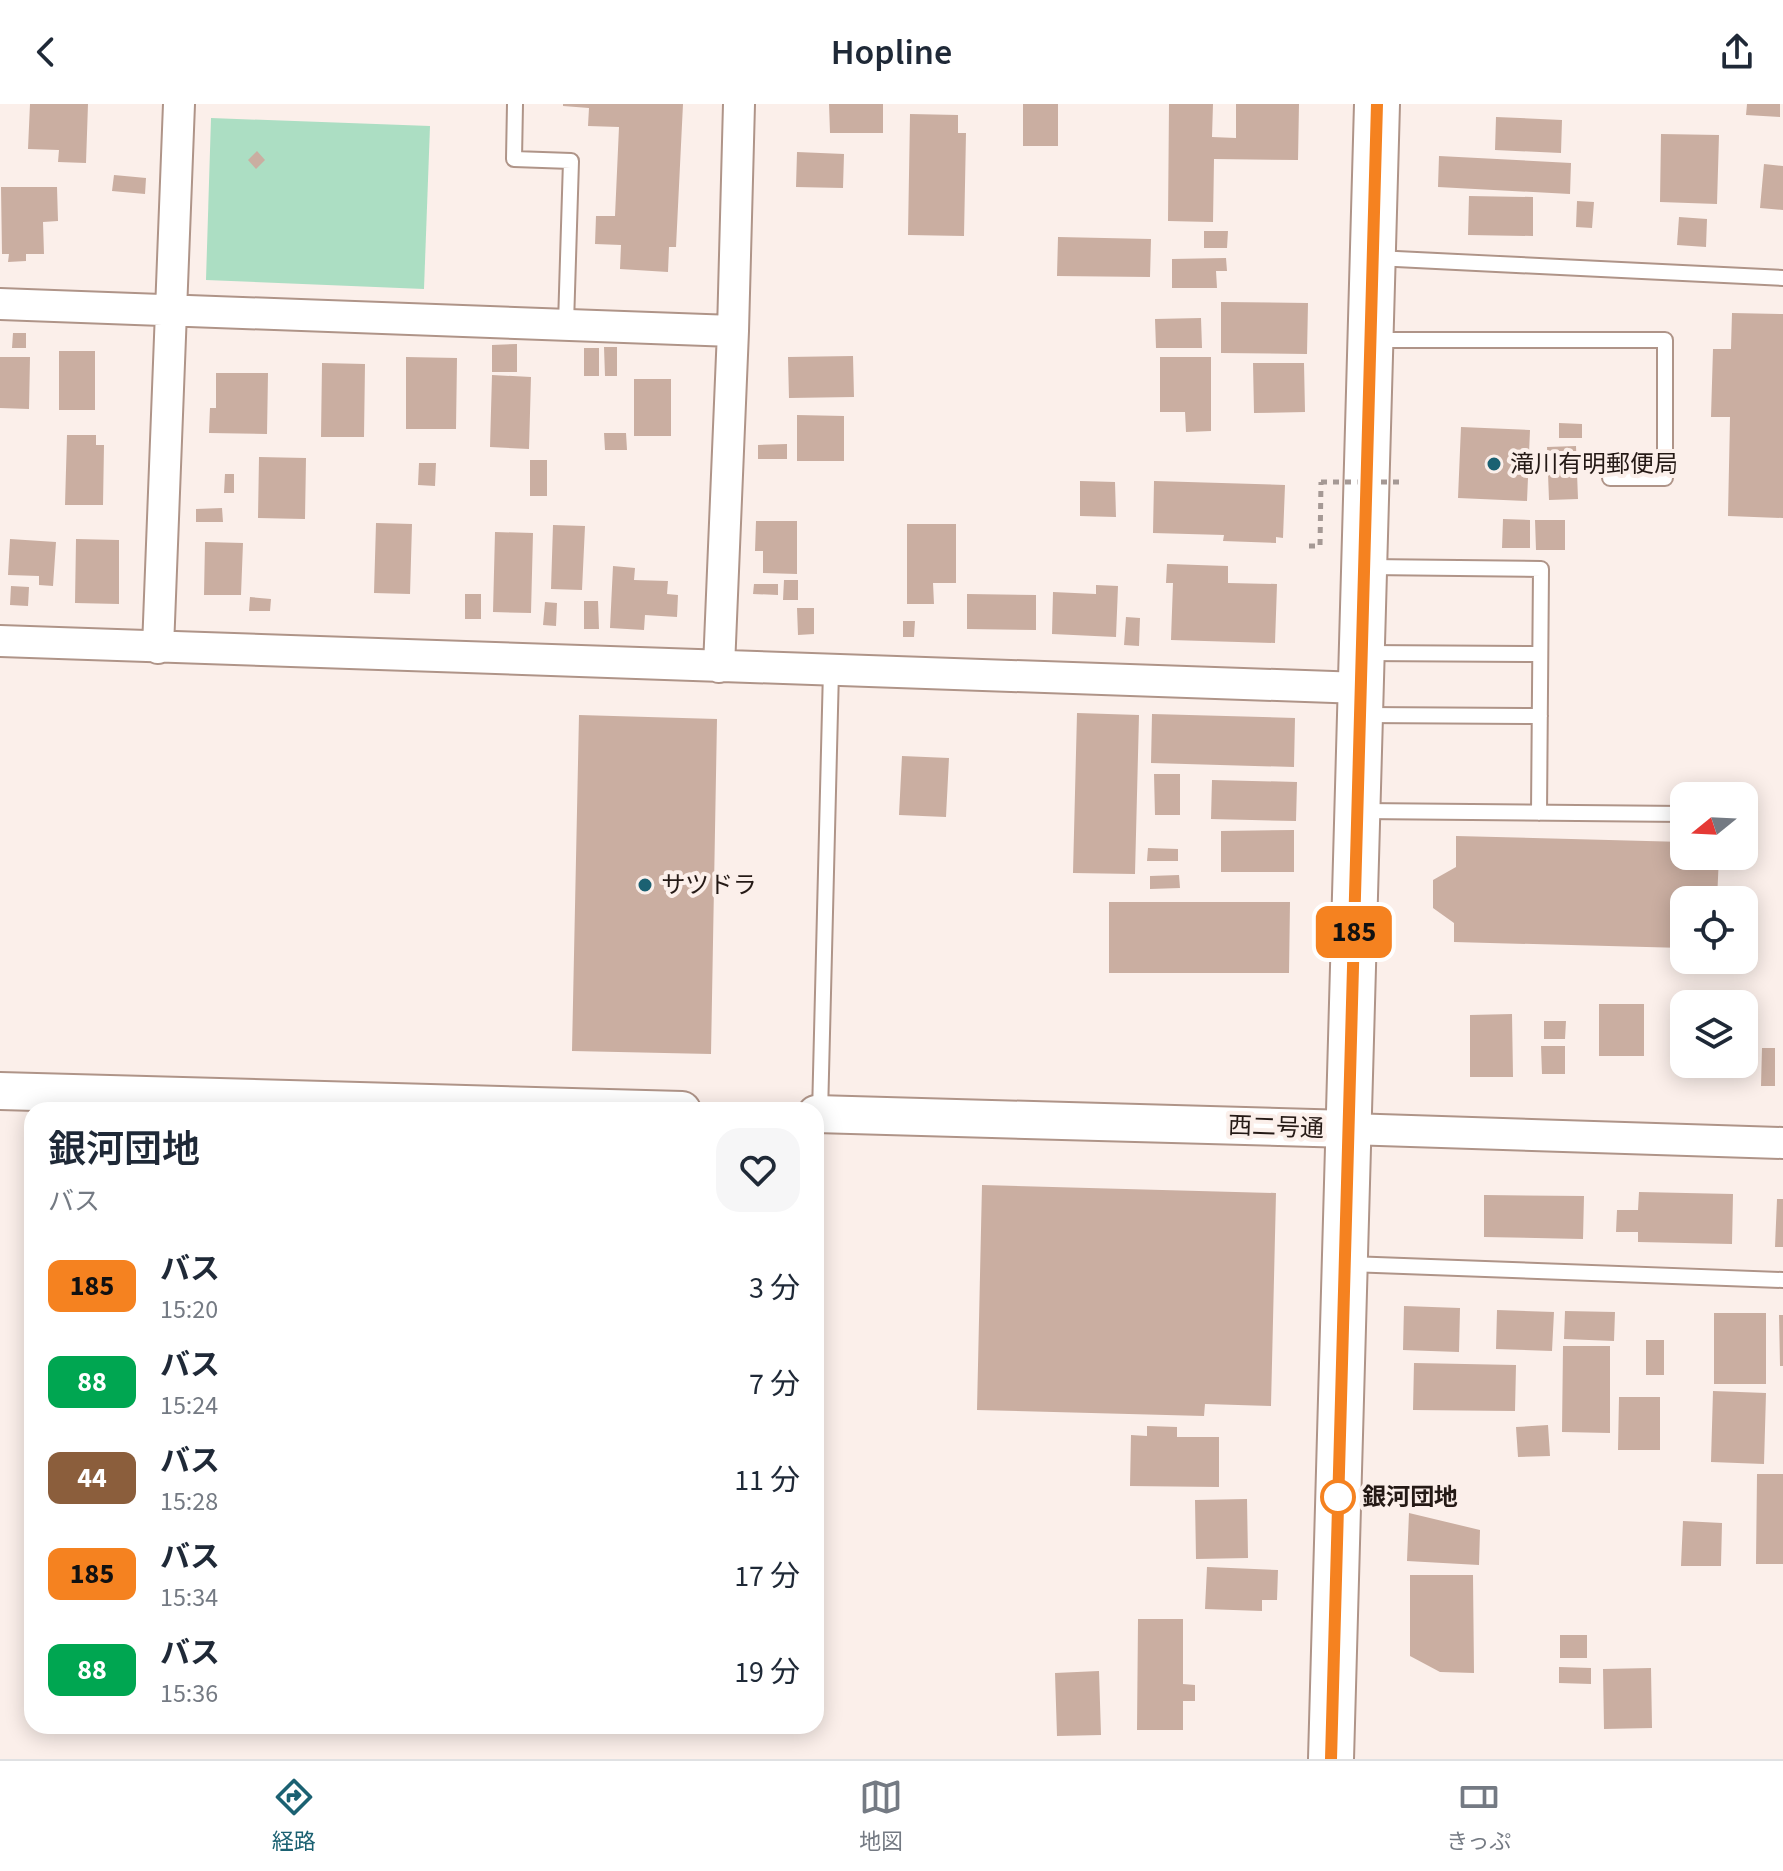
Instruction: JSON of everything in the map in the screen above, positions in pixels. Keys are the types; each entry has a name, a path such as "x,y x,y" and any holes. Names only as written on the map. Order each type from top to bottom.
{"highway":[{"path":"1331,1759 1377,104"}],"street":[{"path":"158,648 179,104"},
{"path":"719,667 739,104"},
{"path":"0,304 733,331"},
{"path":"0,641 719,667 1361,685"},
{"path":"0,1091 395,1102"},
{"name":"西二号通","path":"824,1114 1783,1143"}],"lane":[{"path":"515,104 514,159 571,161 566,324"},
{"path":"1372,258 1783,278"},
{"path":"1371,340 1665,340 1665,478 1610,478"},
{"path":"1364,567 1541,569 1539,813"},
{"path":"1361,685 1540,654"},
{"path":"818,1102 831,670"},
{"path":"1361,685 1540,716"},
{"path":"1357,811 1670,814"},
{"path":"1345,1264 1783,1280"}],"path":[{"path":"1309,546 1320,546 1321,482 1405,482"}],"green space":[{"path":"211,118 430,126 424,289 206,280"}],"building":[{"path":"30,104 88,104 86,163 58,162 59,150 28,149"},
{"path":"563,104 683,104 676,247 669,247 668,272 620,269 621,245 595,244 596,216 615,216 619,127 588,126 589,108"},
{"path":"829,104 883,104 883,133 830,133"},
{"path":"1023,104 1058,104 1058,146 1023,146"},
{"path":"1169,104 1213,104 1212,137 1236,138 1236,104 1299,104 1298,160 1214,159 1213,222 1168,221"},
{"path":"1747,104 1780,104 1780,117 1746,115"},
{"path":"910,114 958,115 958,133 966,133 964,236 908,235"},
{"path":"1496,117 1562,120 1561,153 1495,150"},
{"path":"1661,134 1719,135 1717,204 1660,202"},
{"path":"257,151 265,160 256,169 248,160"},
{"path":"797,152 844,154 843,188 796,187"},
{"path":"1439,156 1571,163 1570,194 1438,187"},
{"path":"1764,164 1783,166 1783,210 1760,208"},
{"path":"114,175 146,178 145,194 112,191"},
{"path":"1,187 57,187 58,221 43,222 44,254 26,254 26,261 8,262 9,254 2,254"},
{"path":"1469,196 1533,197 1533,236 1468,235"},
{"path":"1577,201 1594,202 1592,228 1576,227"},
{"path":"1679,217 1707,219 1706,247 1677,245"},
{"path":"1204,231 1228,231 1227,248 1204,248"},
{"path":"1058,237 1151,239 1150,277 1057,276"},
{"path":"1226,258 1227,271 1216,271 1217,288 1172,288 1172,259"},
{"path":"1221,302 1308,303 1307,354 1221,353"},
{"path":"1732,313 1783,314 1783,518 1728,516 1730,417 1711,417 1713,349 1731,349"},
{"path":"1201,318 1202,348 1156,348 1155,319"},
{"path":"13,333 26,333 26,348 12,348"},
{"path":"517,344 517,372 492,372 492,345"},
{"path":"604,347 617,347 617,376 605,376"},
{"path":"584,348 599,348 599,376 584,376"},
{"path":"59,351 95,351 95,410 59,410"},
{"path":"853,356 854,397 789,398 788,357"},
{"path":"0,357 30,357 29,409 0,408"},
{"path":"406,357 457,358 456,429 406,429"},
{"path":"1160,357 1211,357 1211,431 1186,432 1185,412 1160,412"},
{"path":"322,363 365,364 364,437 321,437"},
{"path":"1253,363 1304,363 1305,412 1254,413"},
{"path":"216,373 268,373 267,434 209,433 210,408 216,408"},
{"path":"492,375 531,377 529,449 490,447"},
{"path":"634,379 671,379 671,436 634,436"},
{"path":"797,415 844,416 844,461 797,461"},
{"path":"1559,423 1582,424 1582,438 1559,438"},
{"name":"滝川有明郵便局","path":"1461,427 1530,430 1527,501 1458,498"},
{"path":"604,433 626,433 627,450 605,450"},
{"path":"67,435 96,435 96,445 104,445 103,505 65,505"},
{"path":"787,444 787,459 758,459 758,445"},
{"path":"1576,446 1578,499 1549,500 1547,447"},
{"path":"259,457 306,458 305,519 258,518"},
{"path":"530,460 547,460 547,496 530,496"},
{"path":"419,463 436,463 435,486 418,485"},
{"path":"225,474 234,474 234,493 224,493"},
{"path":"1080,481 1115,482 1116,517 1080,516"},
{"path":"1154,481 1285,485 1283,538 1276,537 1276,543 1223,541 1224,535 1153,533"},
{"path":"222,508 223,522 196,522 196,509"},
{"path":"1503,519 1530,520 1530,548 1502,548"},
{"path":"1535,520 1565,520 1565,550 1536,550"},
{"path":"756,521 797,521 797,574 763,573 763,551 755,551"},
{"path":"376,523 412,524 410,594 374,593"},
{"path":"907,524 956,524 956,583 933,583 934,604 907,604"},
{"path":"553,525 585,526 582,590 551,589"},
{"path":"495,532 533,533 531,613 493,612"},
{"path":"10,539 56,542 53,586 39,585 39,576 8,575"},
{"path":"76,539 119,540 119,604 75,603"},
{"path":"205,542 243,543 241,595 204,595"},
{"path":"1167,564 1228,566 1228,583 1277,584 1275,643 1171,640 1173,583 1166,583"},
{"path":"613,566 635,568 634,580 668,581 667,594 678,595 677,617 645,615 644,630 610,628"},
{"path":"784,580 798,580 798,600 783,600"},
{"path":"754,584 778,584 778,595 753,594"},
{"path":"1096,585 1118,586 1116,637 1052,634 1053,592 1096,594"},
{"path":"11,586 29,587 28,606 10,605"},
{"path":"465,594 481,594 481,619 465,619"},
{"path":"967,594 1036,595 1036,630 967,629"},
{"path":"250,597 271,599 270,611 249,611"},
{"path":"584,601 598,601 599,629 584,629"},
{"path":"545,602 557,603 556,626 543,625"},
{"path":"797,608 814,608 814,634 798,635"},
{"path":"1126,617 1140,618 1139,646 1124,645"},
{"path":"903,621 915,621 914,637 903,637"},
{"path":"1077,713 1139,715 1135,874 1073,873"},
{"path":"1152,714 1295,718 1294,767 1151,763"},
{"name":"サツドラ","path":"579,715 717,719 711,1054 572,1051"},
{"path":"902,756 949,758 946,817 899,815"},
{"path":"1154,774 1180,774 1180,815 1155,815"},
{"path":"1212,780 1297,782 1296,821 1211,819"},
{"path":"1294,830 1294,872 1221,872 1221,831"},
{"path":"1456,836 1670,842 1670,870 1718,870 1718,886 1670,886 1670,948 1454,942 1454,923 1433,908 1433,880 1456,867"},
{"path":"1148,848 1178,849 1178,861 1147,861"},
{"path":"1179,875 1180,888 1150,889 1150,876"},
{"path":"1109,902 1290,902 1289,973 1109,973"},
{"path":"1599,1004 1644,1004 1644,1056 1599,1056"},
{"path":"1512,1014 1513,1077 1470,1077 1470,1015"},
{"path":"1544,1021 1566,1021 1565,1039 1544,1039"},
{"path":"1541,1046 1565,1046 1565,1074 1542,1074"},
{"path":"1762,1048 1775,1048 1775,1086 1761,1086"},
{"path":"982,1185 1276,1193 1271,1406 1205,1404 1204,1416 977,1410"},
{"path":"1639,1192 1733,1194 1732,1244 1638,1242 1638,1232 1616,1232 1617,1210 1638,1210"},
{"path":"1484,1195 1584,1196 1583,1239 1484,1237"},
{"path":"1777,1199 1783,1199 1783,1247 1775,1247"},
{"path":"1404,1306 1460,1308 1459,1352 1403,1350"},
{"path":"1497,1310 1554,1312 1552,1351 1496,1349"},
{"path":"1565,1311 1615,1312 1614,1341 1564,1339"},
{"path":"1714,1313 1766,1313 1766,1384 1714,1384"},
{"path":"1779,1315 1783,1315 1783,1366 1780,1366"},
{"path":"1646,1340 1664,1340 1664,1375 1646,1375"},
{"path":"1563,1346 1610,1346 1610,1433 1562,1432"},
{"path":"1414,1363 1516,1365 1515,1411 1413,1410"},
{"path":"1713,1391 1766,1393 1764,1464 1711,1462"},
{"path":"1619,1397 1660,1397 1660,1450 1618,1450"},
{"path":"1548,1425 1550,1456 1518,1457 1516,1427"},
{"path":"1147,1426 1177,1427 1177,1437 1219,1437 1219,1487 1130,1486 1131,1435 1147,1436"},
{"path":"1757,1474 1783,1474 1783,1564 1756,1564"},
{"path":"1247,1499 1248,1558 1196,1559 1195,1500"},
{"path":"1409,1513 1480,1530 1479,1565 1407,1561"},
{"path":"1683,1521 1722,1523 1721,1566 1681,1566"},
{"path":"1207,1567 1278,1570 1277,1600 1262,1600 1262,1611 1205,1609"},
{"path":"1410,1575 1473,1575 1474,1673 1440,1672 1410,1656"},
{"path":"1138,1619 1183,1619 1183,1684 1195,1685 1195,1701 1183,1701 1183,1730 1137,1730"},
{"path":"1560,1635 1587,1635 1587,1658 1560,1658"},
{"path":"1559,1667 1591,1668 1591,1684 1559,1683"},
{"path":"1651,1668 1652,1728 1604,1729 1603,1669"},
{"path":"1099,1671 1101,1735 1057,1736 1055,1673"}],"bus line":[{"name":"185","path":"1331,1759 1377,104"}],"place":[{"name":"滝川有明郵便局","path":"1494,464"},
{"name":"サツドラ","path":"645,885"},
{"name":"銀河団地","path":"1338,1497"}]}
